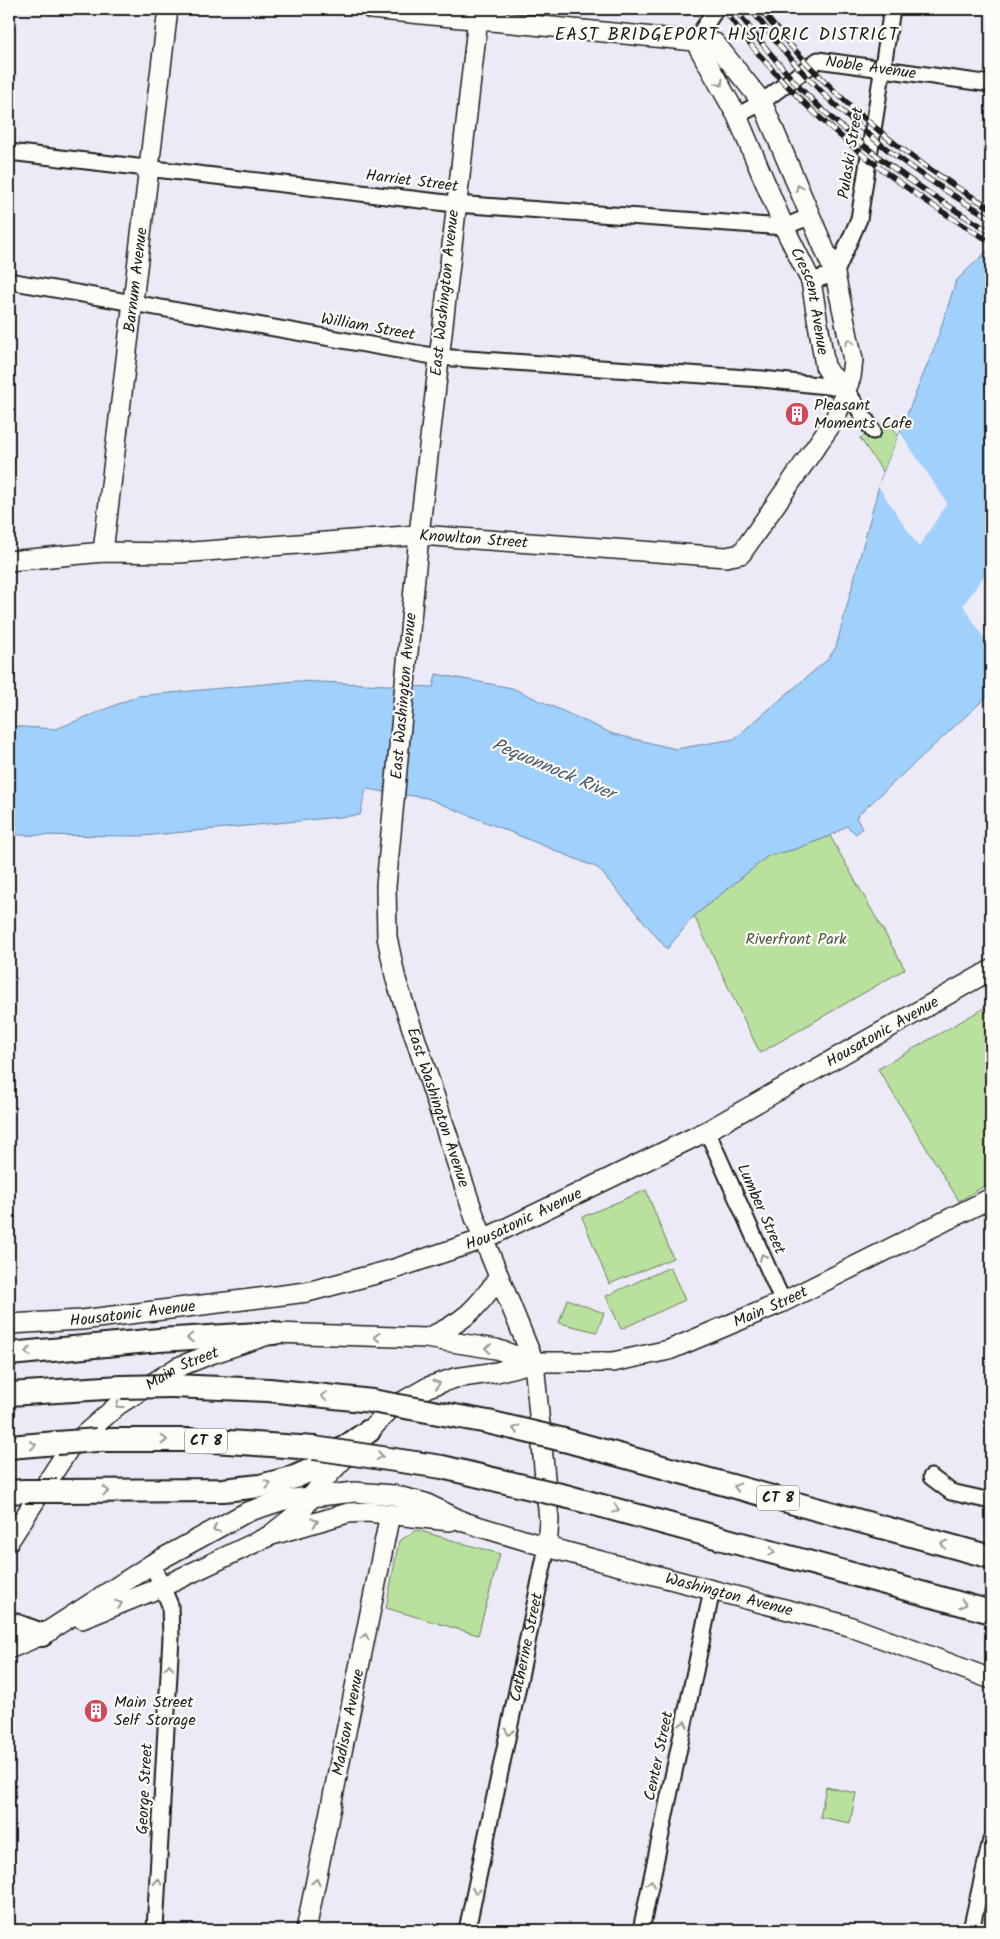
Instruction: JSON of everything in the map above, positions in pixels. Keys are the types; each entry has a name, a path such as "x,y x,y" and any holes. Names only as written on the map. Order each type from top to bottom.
{"highway":[{"path":"9,1354 159,1340 274,1333"},
{"name":"CT 8","path":"9,1394 121,1387 172,1386 261,1390 372,1402 464,1417 564,1440 991,1556"},
{"path":"17,1491 224,1490 260,1486 295,1477 313,1469 370,1431"},
{"name":"CT 8","path":"9,1447 97,1440 199,1440 314,1448 442,1467 569,1496 991,1612"},
{"path":"9,1623 42,1635"}],"main road":[{"name":"Barnum Avenue","path":"103,552 168,9"},
{"path":"371,9 478,15 695,41"},
{"name":"East Washington Avenue","path":"478,15 455,204 419,535 386,886 387,937 396,980 475,1218 534,1362"},
{"name":"Crescent Avenue","path":"695,41 715,43 762,102 835,274 853,360 851,377 845,388 830,374 826,366 811,281 784,227 737,116 695,41"},
{"name":"Knowlton Street","path":"9,561 103,552 179,552 419,535 726,557 741,554 834,419 841,405 845,388"},
{"name":"Housatonic Avenue","path":"9,1324 89,1319 307,1292 391,1270 484,1239 707,1131 991,970"},
{"name":"Main Street","path":"269,1536 303,1509 311,1497 391,1408 428,1387 455,1378 497,1372 534,1362 613,1362 670,1350 783,1302 915,1234 991,1198"},
{"name":"Main Street","path":"426,1338 450,1328 479,1306 499,1277"},
{"name":"Main Street","path":"9,1541 70,1447 118,1405 178,1367 274,1333 426,1338 496,1349 534,1362"},
{"name":"Catherine Street","path":"534,1362 550,1520 547,1547"},
{"name":"Main Street","path":"42,1635 152,1564 247,1512 284,1500 355,1492 393,1495"},
{"name":"Washington Avenue","path":"393,1495 425,1503 464,1522 547,1547 846,1625 991,1679"},
{"name":"Main Street","path":"9,1649 162,1587 269,1536 348,1513 390,1514"},
{"name":"Washington Avenue","path":"390,1514 464,1522"},
{"name":"Madison Avenue","path":"306,1930 390,1514"}],"street":[{"path":"695,41 716,9"},
{"name":"Pulaski Street","path":"835,274 859,219 892,9"},
{"name":"Noble Avenue","path":"737,116 762,102 818,60 991,84"},
{"name":"Harriet Street","path":"9,152 148,166 455,204 784,227 811,216"},
{"path":"811,281 835,274"},
{"name":"William Street","path":"9,285 132,302 438,357 752,378 845,388"},
{"path":"845,388 873,431"},
{"name":"Lumber Street","path":"707,1131 783,1302"},
{"path":"931,1477 951,1492 991,1501"},
{"name":"Catherine Street","path":"467,1930 547,1547"},
{"name":"George Street","path":"152,1564 170,1605 171,1636 155,1930"},
{"name":"Center Street","path":"641,1930 712,1590"},
{"path":"971,1930 991,1840"}],"green space":[{"path":"889,422 944,505 927,536 860,438"},
{"name":"Riverfront Park","path":"830,836 905,969 760,1053 694,916 768,856 796,849"},
{"path":"991,1004 991,1182 959,1201 878,1069"},
{"path":"646,1190 673,1258 609,1284 582,1217"},
{"path":"670,1267 685,1300 621,1329 606,1296"},
{"path":"567,1299 604,1313 597,1332 559,1323"},
{"path":"417,1530 500,1554 478,1635 386,1608 399,1541"},
{"path":"826,1787 856,1793 850,1823 820,1817"}],"water":[{"name":"Pequonnock River","path":"991,247 991,693 856,817 862,829 856,834 847,826 830,836 796,849 768,856 694,916 667,949 598,868 427,798 366,789 360,815 143,836 9,835 9,726 56,729 138,696 296,681 433,687 436,674 512,688 613,734 676,749 734,739 828,659 836,647 881,478 935,346 956,281"}],"pier":[{"path":"900,432 947,503 919,547 878,486"},
{"path":"991,566 991,649 963,605"}],"railway":[{"path":"724,9 780,79 845,140 879,168 916,194 991,242"},
{"path":"735,9 775,59 821,109 867,148 915,184 991,232"},
{"path":"751,9 801,71 850,119 919,172 991,218"},
{"path":"760,9 811,67 866,120 926,167 991,208"}],"place":[{"name":"Pleasant Moments Cafe","path":"797,414"},
{"name":"Main Street Self Storage","path":"96,1711"}],"district":[{"name":"EAST BRIDGEPORT HISTORIC DISTRICT","path":"727,35"}]}
